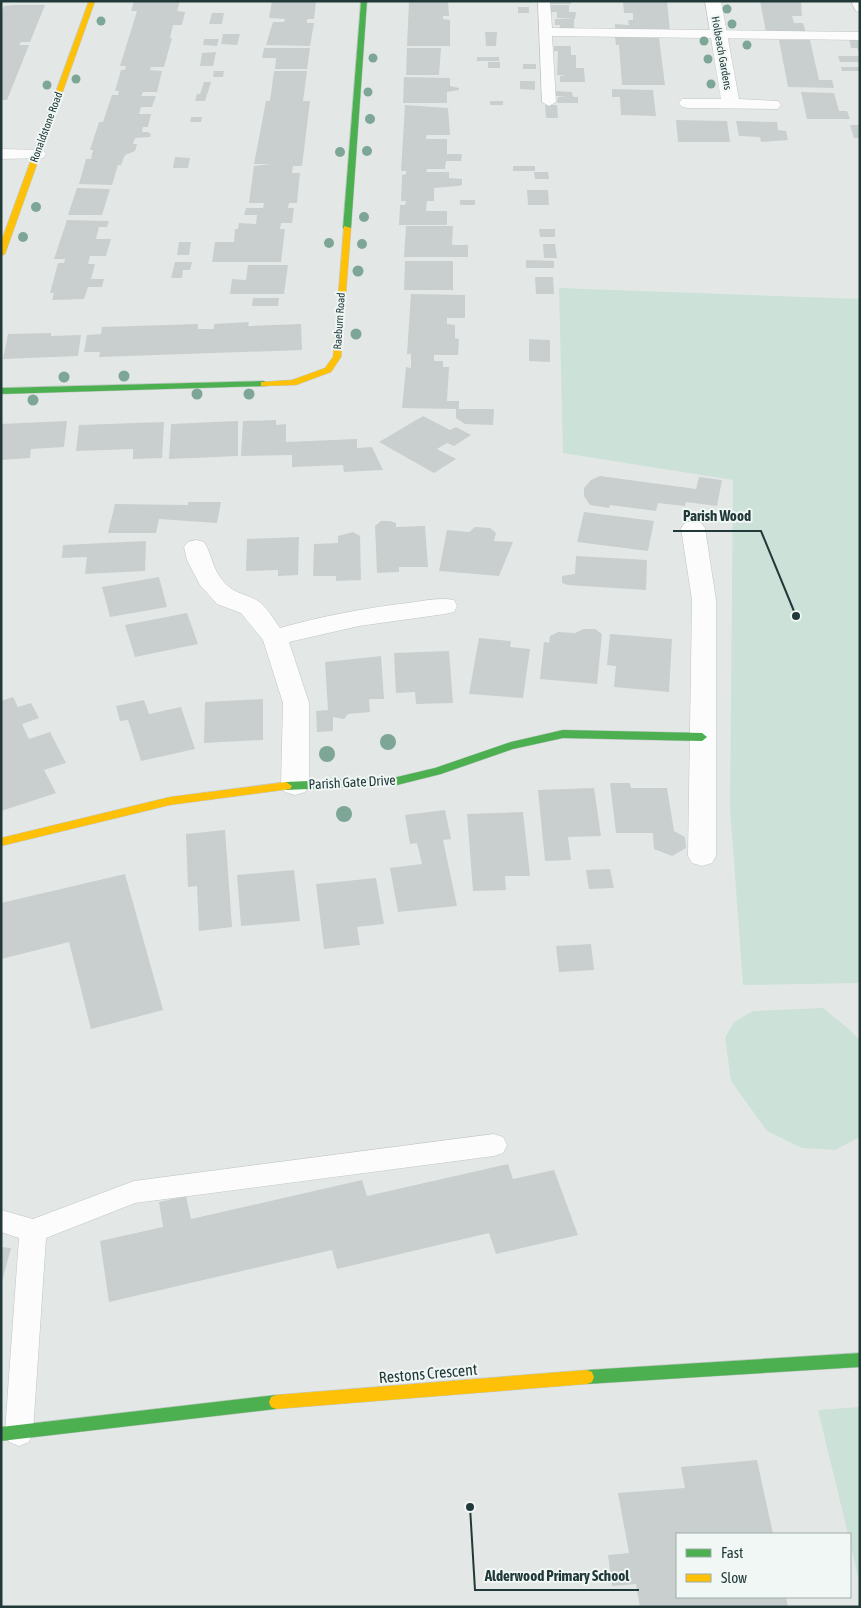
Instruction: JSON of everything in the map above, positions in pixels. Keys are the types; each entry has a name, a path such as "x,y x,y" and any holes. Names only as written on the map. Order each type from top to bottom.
{"street":[{"name":"Ronaldstone Road","path":"1,254 92,1"},
{"name":"Raeburn Road","path":"1,391 293,383 328,370 336,357 364,1"},
{"name":"Holbeach Gardens","path":"713,1 731,104"},
{"name":"Holbeach Gardens","path":"688,103 772,105"},
{"path":"1,154 37,154"},
{"path":"693,528 704,600 702,856"},
{"path":"196,547 199,560 209,580 226,598 250,606 275,638 296,703 295,785"},
{"path":"275,638 359,617 444,606"},
{"name":"Parish Gate Drive","path":"1,842 170,801 295,785 397,780 437,771 511,746 563,734 702,737"},
{"name":"Restons Crescent","path":"10,1433 252,1404 597,1376 860,1360"}],"lane":[{"path":"544,1 549,102"},
{"path":"857,1 860,8"},
{"path":"546,32 860,36"},
{"path":"1,1221 33,1231 134,1192 494,1145"},
{"path":"10,1433 33,1231"}],"green space":[{"path":"559,288 860,299 860,983 743,985 730,808 733,480 563,453"},
{"path":"823,1008 850,1030 860,1041 860,1137 835,1150 802,1148 767,1131 731,1081 725,1038 734,1022 753,1011"},
{"path":"860,1407 860,1585 851,1547 851,1533 848,1533 818,1410"}],"building":[{"path":"134,1 180,1 177,11 185,12 182,25 173,25 170,38 172,38 164,67 151,67 150,70 162,71 157,92 143,92 141,96 156,96 152,107 141,107 139,114 151,114 148,127 143,127 142,132 151,134 150,137 135,138 133,144 137,144 135,151 125,155 121,165 118,165 112,185 79,184 86,159 91,159 93,150 90,150 99,122 103,122 112,95 118,95 119,91 115,91 121,70 125,70 126,66 120,66 137,11 131,11"},
{"path":"272,1 316,1 314,19 307,19 307,23 314,23 310,46 266,45 273,22 284,22 285,19 269,18"},
{"path":"409,1 448,1 449,16 443,16 443,19 450,20 450,46 407,46"},
{"path":"550,1 571,1 571,4 550,4"},
{"path":"623,1 667,1 670,31 615,30 615,24 629,25 628,20 633,20 633,13 624,13"},
{"path":"760,1 801,2 802,16 792,16 794,23 803,23 806,33 766,32"},
{"path":"45,5 30,42 21,42 19,45 29,45 7,100 1,100 1,13 4,6"},
{"path":"550,5 569,5 569,12 576,12 575,19 557,18 557,12 550,12"},
{"path":"518,7 529,7 529,13 518,13"},
{"path":"212,13 224,13 222,24 209,24"},
{"path":"555,19 574,19 574,29 560,28 560,25 555,25"},
{"path":"485,32 497,32 496,46 486,46"},
{"path":"223,34 240,34 237,45 221,44"},
{"path":"615,37 659,38 665,85 622,85 619,45 616,45"},
{"path":"849,38 860,41 860,54 857,48 851,48"},
{"path":"204,39 219,39 217,46 203,45"},
{"path":"779,40 810,40 819,80 832,80 834,88 788,87"},
{"path":"554,46 571,46 571,55 576,55 576,68 584,68 585,82 560,82 560,76 566,75 557,75 558,51 554,51"},
{"path":"264,48 310,48 307,69 275,69 276,58 262,58"},
{"path":"407,48 441,48 439,75 406,75"},
{"path":"216,52 213,66 200,66 202,53"},
{"path":"838,56 860,56 860,62 840,62"},
{"path":"477,57 499,57 499,61 477,61"},
{"path":"488,62 500,62 500,68 488,68"},
{"path":"523,64 536,64 536,69 523,69"},
{"path":"841,67 860,67 860,71 842,71"},
{"path":"214,71 224,71 223,77 213,77"},
{"path":"274,71 307,71 303,101 310,101 302,166 293,166 292,173 300,173 297,203 289,203 288,208 294,208 292,223 281,223 280,229 285,229 281,262 212,262 215,242 234,242 235,229 238,229 239,223 256,224 257,215 244,215 246,208 263,208 264,203 249,203 254,166 271,164 254,164 266,101 270,101"},
{"path":"404,77 450,78 450,86 459,88 459,90 447,92 447,103 403,103"},
{"path":"520,81 535,81 535,90 520,89"},
{"path":"204,82 211,82 205,101 195,101 197,94 200,94"},
{"path":"612,89 653,90 656,116 621,115 620,97 612,97"},
{"path":"556,91 572,92 573,97 578,97 578,103 557,103 558,97 565,96 556,96"},
{"path":"801,92 834,93 839,111 847,111 850,119 807,119"},
{"path":"490,101 503,101 503,105 490,105"},
{"path":"405,105 448,108 450,135 427,135 426,137 426,139 447,139 447,154 462,154 461,161 446,161 445,169 427,169 426,172 449,172 449,178 462,179 462,185 434,188 434,201 427,201 426,211 447,211 447,225 399,225 400,205 405,205 406,201 401,201 402,175 406,174 406,171 401,171"},
{"path":"545,105 557,105 558,118 546,118"},
{"path":"191,117 202,117 201,122 190,122"},
{"path":"676,120 727,121 730,142 678,142"},
{"path":"736,121 777,122 778,130 786,131 788,140 761,142 760,137 739,136"},
{"path":"850,125 860,125 860,138 854,138"},
{"path":"175,157 190,158 188,168 173,168"},
{"path":"513,166 535,166 535,171 513,171"},
{"path":"534,172 548,172 549,179 535,179"},
{"path":"77,188 110,189 102,215 68,215"},
{"path":"527,190 548,190 549,205 528,205"},
{"path":"460,200 475,200 475,205 460,205"},
{"path":"67,220 109,221 107,227 99,227 96,239 111,239 106,256 90,256 88,264 95,264 91,279 104,279 102,287 88,287 84,299 52,300 54,293 50,293 58,263 64,263 65,259 54,259"},
{"path":"406,226 453,226 452,245 468,245 468,257 404,257"},
{"path":"539,229 555,229 555,237 540,237"},
{"path":"179,242 191,242 189,255 177,255"},
{"path":"543,244 555,244 557,258 544,258"},
{"path":"526,260 554,261 554,268 526,268"},
{"path":"405,261 453,261 453,290 404,290"},
{"path":"175,262 192,262 190,270 183,270 182,278 171,278"},
{"path":"248,265 288,265 284,294 230,294 232,279 246,280"},
{"path":"535,277 553,277 554,294 536,294"},
{"path":"411,294 465,295 465,318 447,318 447,324 455,325 455,338 459,339 458,355 434,355 434,361 443,361 443,367 449,367 447,401 459,401 459,409 494,409 493,425 465,424 456,418 456,409 402,408 406,367 411,368 411,354 407,354"},
{"path":"253,298 279,298 278,306 252,306"},
{"path":"249,322 248,326 301,324 302,350 99,357 100,352 84,352 87,335 101,334 102,327 198,324 198,329 214,329 214,324"},
{"path":"51,333 51,336 81,335 78,356 3,359 8,334"},
{"path":"529,339 550,340 550,362 529,361"},
{"path":"423,416 450,430 456,427 471,435 454,446 447,443 437,449 456,459 434,473 379,442"},
{"path":"276,420 276,425 286,424 286,442 357,439 357,448 372,447 383,470 344,472 343,465 292,467 292,455 241,456 243,421"},
{"path":"67,421 64,447 31,449 30,458 1,460 1,424"},
{"path":"238,421 238,456 169,459 171,424"},
{"path":"164,422 162,458 133,459 133,449 76,451 79,425"},
{"path":"600,476 696,489 699,477 722,480 717,506 686,502 685,506 658,503 656,511 610,505 609,508 590,505 584,496 584,488 591,480"},
{"path":"188,502 221,502 217,523 159,519 156,533 108,533 115,504 188,505"},
{"path":"584,512 654,521 648,551 577,542"},
{"path":"381,521 396,523 396,527 425,526 428,567 399,567 399,572 377,573 375,526"},
{"path":"475,527 490,528 496,533 494,541 513,542 499,576 439,571 447,530 469,532"},
{"path":"353,532 360,536 361,580 336,581 336,576 313,576 314,544 338,543 338,536"},
{"path":"299,537 298,575 278,576 278,570 246,571 247,539"},
{"path":"146,541 145,571 85,574 87,557 62,558 63,545"},
{"path":"576,556 647,560 646,590 562,583 562,576 575,574"},
{"path":"159,577 167,607 110,617 102,587"},
{"path":"187,613 198,644 135,657 125,625"},
{"path":"584,629 595,629 602,634 597,684 540,679 544,642 549,643 550,636 558,632 575,633"},
{"path":"610,634 672,639 669,692 614,687 616,666 607,665"},
{"path":"479,638 511,641 510,647 530,649 523,698 469,694"},
{"path":"449,651 453,703 416,704 415,692 396,693 394,653"},
{"path":"381,656 384,699 369,699 370,712 348,714 344,719 333,717 333,731 317,732 316,711 328,710 325,662"},
{"path":"13,697 18,707 31,703 39,718 22,724 29,739 50,732 66,763 44,770 56,793 1,811 1,701"},
{"path":"263,699 263,740 204,743 205,702"},
{"path":"144,700 149,714 181,707 195,749 141,761 128,720 120,721 116,706"},
{"path":"610,783 630,783 631,788 667,788 674,831 685,837 686,848 672,856 654,849 653,833 616,833"},
{"path":"594,788 601,836 568,837 571,860 545,861 538,790"},
{"path":"445,810 451,839 443,840 457,906 398,912 390,868 422,864 417,843 410,844 405,815"},
{"path":"523,812 530,876 505,876 506,890 473,891 467,814"},
{"path":"225,830 232,927 199,931 197,886 188,887 186,834"},
{"path":"610,869 614,888 589,889 586,870"},
{"path":"294,870 300,921 241,926 237,875"},
{"path":"125,874 163,1010 91,1029 69,942 1,959 1,903"},
{"path":"376,878 384,924 357,927 360,945 324,949 316,884"},
{"path":"591,944 594,970 559,972 556,946"},
{"path":"508,1164 513,1179 554,1170 578,1235 496,1254 489,1233 337,1269 332,1250 109,1302 100,1241 163,1227 159,1202 186,1196 191,1219 362,1180 367,1196"},
{"path":"1,1247 11,1248 2,1281 1,1281"},
{"path":"757,1460 773,1533 676,1533 676,1598 786,1598 788,1607 640,1607 636,1584 612,1586 608,1555 629,1553 618,1493 685,1488 681,1467"}],"traffic: fast":[{"path":"347,228 364,1"},
{"path":"1,391 264,384"},
{"path":"286,786 397,781 437,771 511,746 563,734 702,737"},
{"path":"587,1377 860,1360"},
{"path":"1,1434 276,1402"}],"traffic: slow":[{"path":"1,254 92,1"},
{"path":"264,384 293,383 328,370 337,357 347,228"},
{"path":"1,842 170,801 286,786"},
{"path":"276,1402 587,1377"}],"place":[{"name":"Parish Wood","path":"796,616"},
{"name":"Alderwood Primary School","path":"470,1507"}]}
